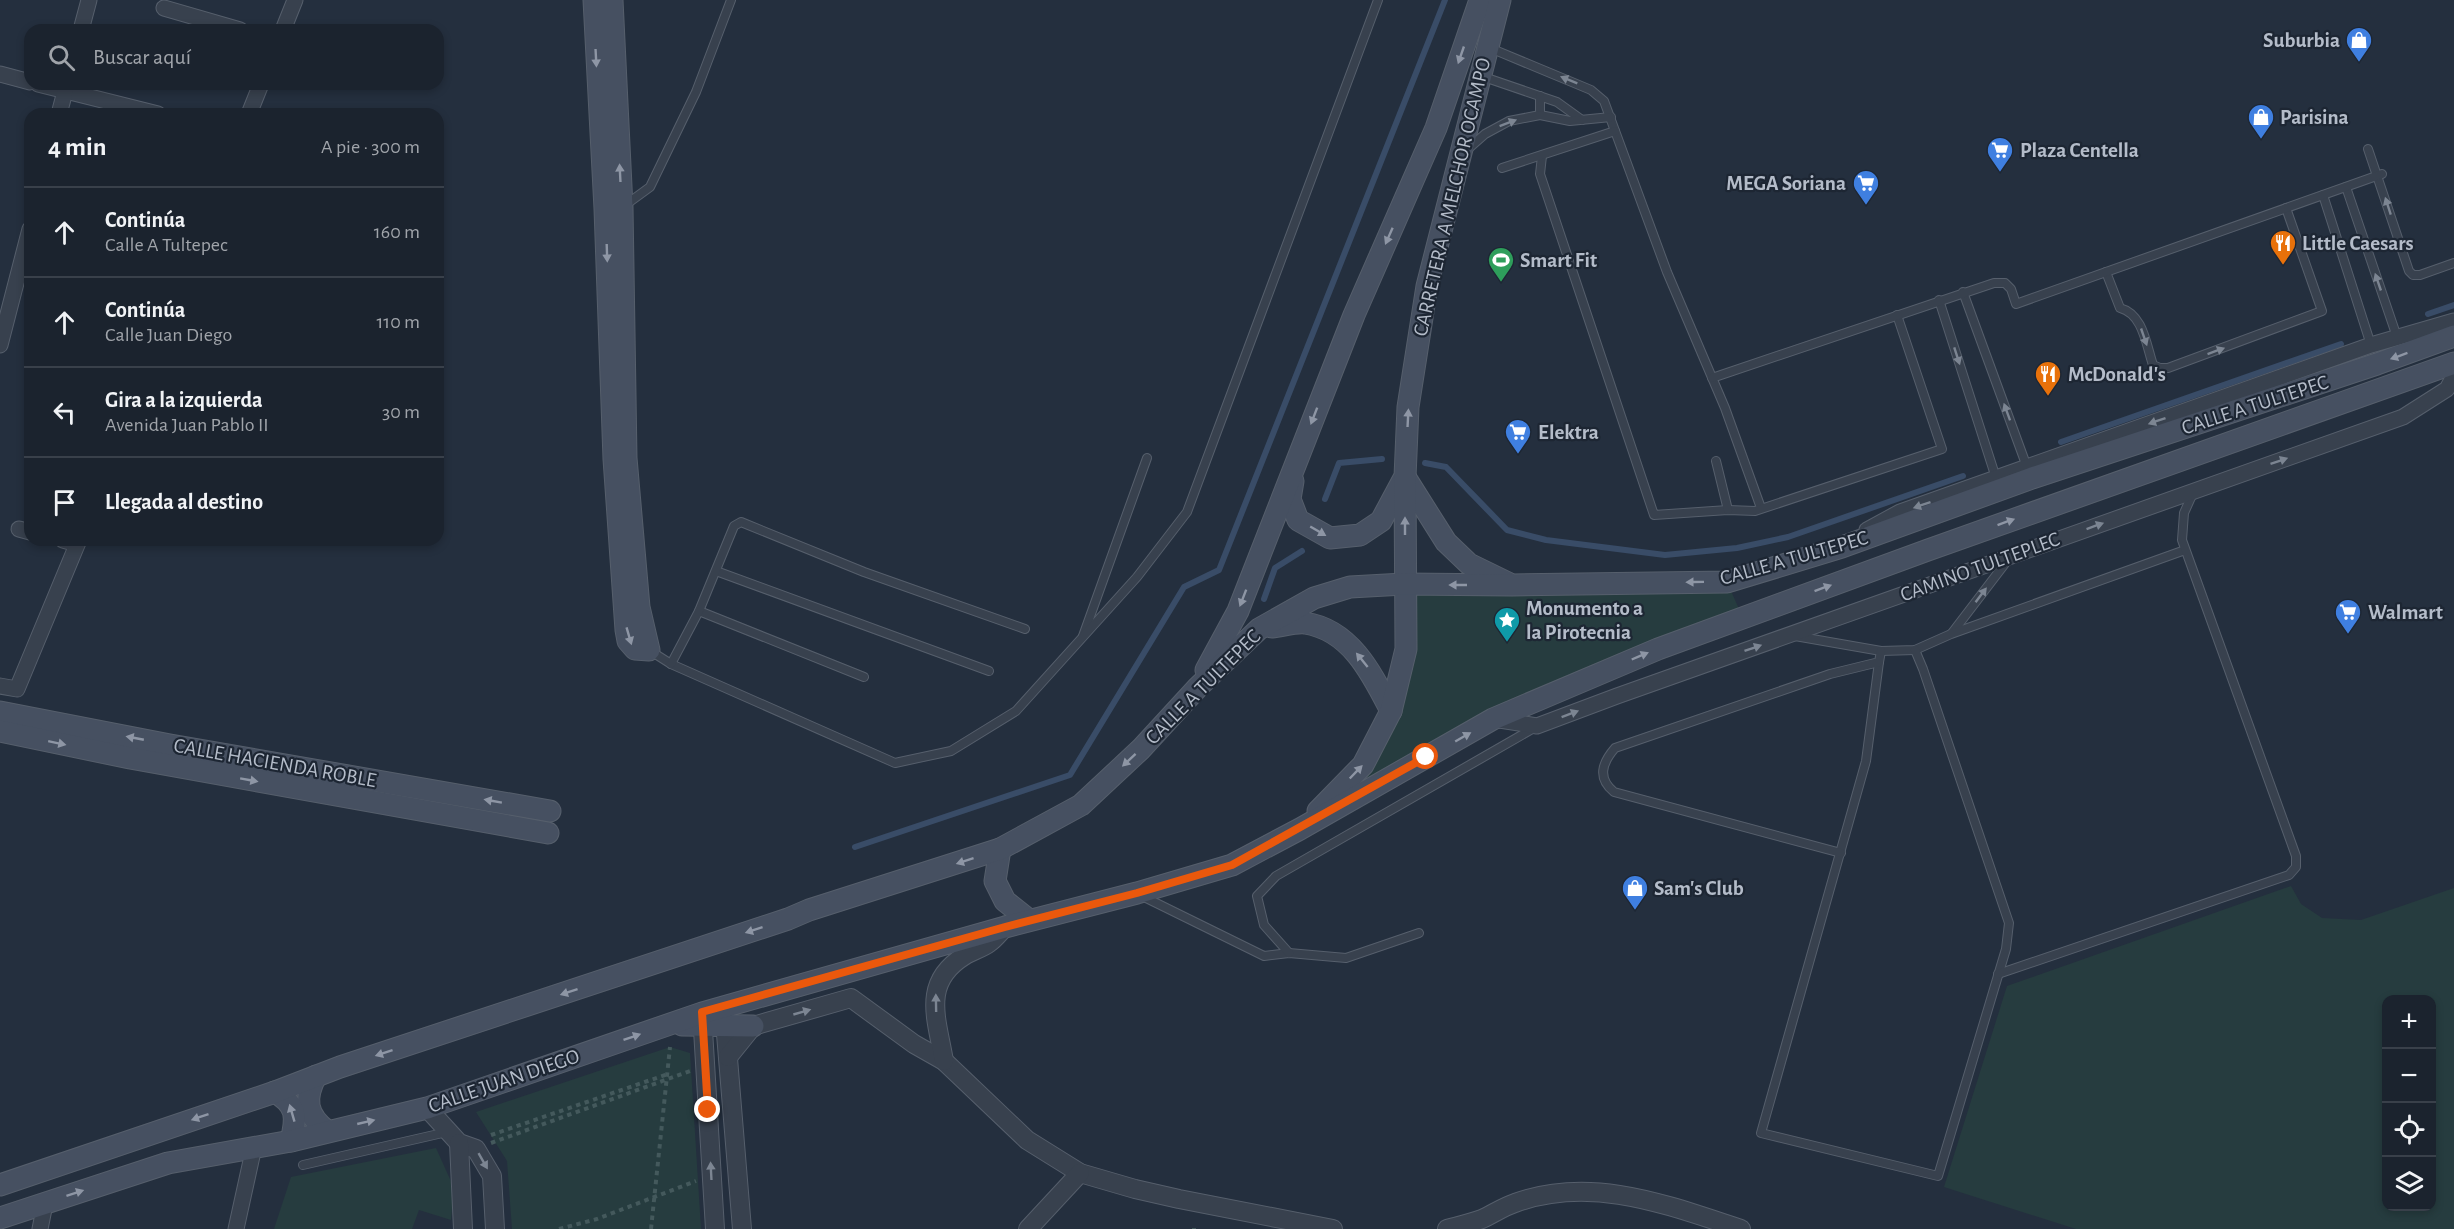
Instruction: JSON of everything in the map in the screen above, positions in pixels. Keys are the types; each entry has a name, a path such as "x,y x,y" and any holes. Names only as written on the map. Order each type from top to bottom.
{"main road":[{"path":"594,0 614,208"},
{"path":"612,0 614,208 626,458 639,608 649,650"},
{"name":"CARRETERA A MELCHOR OCAMPO","path":"1197,687 1238,611 1354,315 1436,128 1480,0"},
{"name":"CARRETERA A MELCHOR OCAMPO","path":"1300,829 1363,765 1391,711 1406,649 1404,584 1408,407 1427,286 1486,46 1500,0"},
{"name":"CALLE A TULTEPEC","path":"316,1076 788,919 809,910 999,849 1081,805 1141,749 1197,687 1259,629 1314,598 1350,587 1404,584 1727,582 1824,552 2032,478 2377,364 2454,336"},
{"name":"CALLE A TULTEPEC","path":"1005,927 1137,893 1232,865 1493,719 1658,649 1928,550 2454,363"},
{"path":"1295,465 1290,499 1298,520 1330,538 1360,535 1380,521 1405,477 1446,542 1469,564 1512,585"},
{"path":"1259,629 1304,623 1334,633 1363,658 1391,711"},
{"name":"CALLE HACIENDA ROBLE","path":"0,712 170,745 550,811"},
{"name":"CALLE HACIENDA ROBLE","path":"0,731 130,758 548,833"},
{"path":"999,849 995,881 1005,901 1029,920"},
{"path":"715,1021 1005,927"},
{"path":"715,1021 753,1026"},
{"name":"CALLE JUAN DIEGO","path":"0,1218 168,1163 291,1141 427,1108 666,1025 715,1021"},
{"path":"0,1185 316,1076"},
{"path":"316,1076 309,1091 310,1109 316,1122 327,1131"},
{"path":"275,1092 288,1100 294,1112 295,1125 291,1141"}],"street":[{"path":"83,24 89,0"},
{"path":"285,24 295,0"},
{"path":"164,8 219,24"},
{"path":"0,74 24,80"},
{"path":"61,108 65,90"},
{"path":"73,90 137,108"},
{"path":"251,108 259,90"},
{"path":"0,345 24,252"},
{"path":"1824,552 1900,512 2371,345 2454,321"},
{"name":"CAMINO TULTEPLEC","path":"1493,719 1538,726 2403,417 2447,389 2454,376"},
{"path":"0,686 17,689 71,546"},
{"path":"944,1061 934,1001 938,984 946,969 964,956 990,943 1005,927"},
{"path":"728,1057 753,1026 851,998 914,1044 944,1061 1027,1140 1080,1173 1179,1199 1333,1229"},
{"path":"715,1021 728,1057 742,1229"},
{"path":"715,1021 705,1066 715,1229"},
{"path":"427,1108 492,1176 495,1229"},
{"path":"461,1141 463,1229"},
{"path":"236,1229 254,1147"},
{"path":"1028,1229 1080,1173"},
{"path":"1447,1229 1480,1220 1515,1203 1584,1190 1625,1194 1741,1229"},
{"path":"40,1229 45,1203"}],"lane":[{"path":"614,208 650,187 696,92 731,0"},
{"path":"649,650 671,664 895,763 951,751 1016,711 1137,577 1187,512 1378,0"},
{"path":"1486,46 1591,90 1604,101 1666,272 1712,378 1761,508"},
{"path":"1480,76 1557,102 1583,120"},
{"path":"1540,96 1540,115"},
{"path":"1460,155 1485,134 1509,122 1540,115 1570,122 1611,117"},
{"path":"1502,168 1615,131"},
{"path":"2368,149 2380,175 2409,271 2413,275 2420,275 2454,263"},
{"path":"1542,156 1540,174 1654,515 1728,510 1755,511 1942,449 1898,315"},
{"path":"1712,378 1994,283 2005,283 2011,289 2016,304 2380,175"},
{"path":"2346,187 2397,337"},
{"path":"2323,195 2371,345"},
{"path":"2106,272 2120,308 2130,311 2137,318 2153,365 2168,368 2322,311 2286,208"},
{"path":"1963,292 2027,467"},
{"path":"1939,300 1996,478"},
{"path":"1081,640 1147,458"},
{"path":"1716,461 1728,510"},
{"path":"1998,974 2289,875 2296,867 2296,856 2182,540 2181,527 2184,513 2194,491"},
{"path":"671,664 699,611 734,526 741,522 864,572 1025,629"},
{"path":"1789,635 1881,651 1915,650 1951,634 2185,550"},
{"path":"1951,634 2010,556"},
{"path":"716,571 989,671"},
{"path":"699,611 864,677"},
{"path":"1881,651 1866,761 1761,1133 1938,1176 2008,940 2009,923 1915,650"},
{"path":"1841,852 1614,792 1605,785 1603,772 1606,758 1615,748 1830,674 1879,662"},
{"path":"1289,953 1264,925 1257,896 1276,876 1538,726"},
{"path":"1137,893 1264,956 1289,953 1346,958 1419,933"},
{"path":"303,1165 461,1141"}],"path":[{"path":"651,1229 670,1047"},
{"path":"461,1141 705,1066"},
{"path":"491,1135 667,1076"},
{"path":"559,1229 597,1219 698,1180"}],"green space":[{"path":"1727,582 1743,618 1453,736 1302,827 1390,718 1406,586"},
{"path":"2291,886 2301,904 2322,918 2361,920 2454,888 2454,1229 2076,1229 1944,1187 2007,986"},
{"path":"670,1047 690,1053 701,1229 512,1229 507,1161 476,1112"},
{"path":"436,1148 454,1188 451,1220 419,1210 412,1229 274,1229 291,1177"}],"waterway":[{"path":"855,847 1070,775 1184,587 1219,570 1445,0"},
{"path":"2428,314 2454,305"},
{"path":"2061,442 2341,344"},
{"path":"1325,499 1339,463 1382,459"},
{"path":"1425,463 1446,467 1507,530 1546,540 1665,555 1737,548 1788,537 1963,476"},
{"path":"1264,599 1275,568 1302,551"}],"place":[{"name":"Suburbia","path":"2359,63"},
{"name":"Parisina","path":"2261,140"},
{"name":"Plaza Centella","path":"2000,173"},
{"name":"MEGA Soriana","path":"1866,206"},
{"name":"Little Caesars","path":"2283,266"},
{"name":"Smart Fit","path":"1501,283"},
{"name":"McDonald's","path":"2048,397"},
{"name":"Elektra","path":"1518,455"},
{"name":"Walmart","path":"2348,635"},
{"name":"Monumento a la Pirotecnia","path":"1507,643"},
{"name":"Sam's Club","path":"1635,911"}],"route":[{"path":"708,1110 702,1012 1232,865 1426,757"}]}
